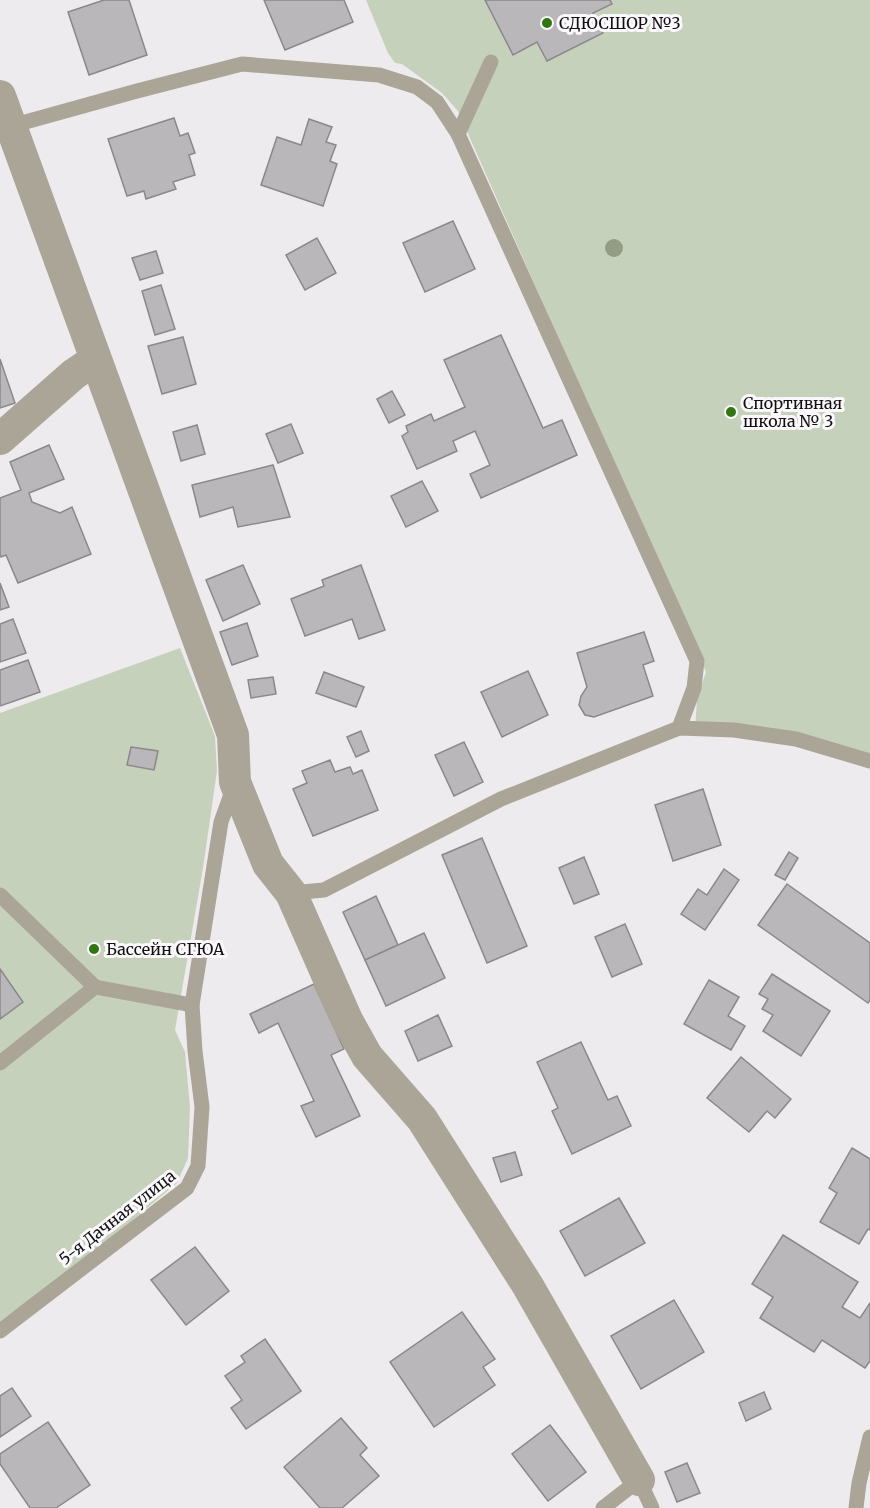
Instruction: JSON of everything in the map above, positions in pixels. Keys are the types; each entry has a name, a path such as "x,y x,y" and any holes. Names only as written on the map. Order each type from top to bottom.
{"street":[{"path":"0,96 234,735 235,782 268,864 291,892 347,1020 367,1056 429,1129 528,1286 639,1480"},
{"path":"0,439 74,374 95,360"}],"lane":[{"path":"458,134 491,62"},
{"path":"11,126 242,64 380,75 417,87 437,102 458,134 697,661 694,688 679,728"},
{"path":"291,892 324,890 501,799 679,728 734,730 796,739 870,761"},
{"name":"5-я Дачная улица","path":"0,1331 187,1188 198,1167 202,1107 192,1005 221,822 235,782"},
{"path":"0,895 95,987 192,1005"},
{"path":"0,1063 95,987"},
{"path":"856,1508 858,1483 870,1437"},
{"path":"603,1508 639,1480 652,1508"}],"green space":[{"name":"Спортивная школа № 3","path":"366,0 870,0 870,763 755,730 695,731 697,699 706,672 458,111 442,93 402,64 395,63 388,53"},
{"name":"Бассейн СГЮА","path":"180,648 215,736 217,771 175,1030 185,1052 190,1108 188,1158 177,1183 79,1265 0,1321 0,713"}],"building":[{"path":"104,0 129,0 147,55 89,75 68,12"},
{"path":"264,0 344,0 353,22 285,50"},
{"name":"СДЮСШОР №3","path":"485,0 610,0 612,4 593,13 603,33 547,61 537,42 513,55"},
{"path":"174,118 180,136 188,133 195,153 189,155 195,175 173,182 176,189 146,199 144,191 127,196 108,139"},
{"path":"309,119 332,127 326,142 336,145 330,161 337,164 323,206 261,185 277,137 301,145"},
{"path":"453,221 475,269 425,292 403,243"},
{"path":"317,238 336,273 305,290 286,255"},
{"path":"156,251 163,273 140,280 132,258"},
{"path":"161,285 175,329 155,335 142,291"},
{"path":"501,335 543,428 562,420 577,455 481,498 470,474 490,465 475,431 453,441 457,451 417,469 402,436 408,432 406,426 431,414 434,421 465,407 444,360"},
{"path":"183,337 196,384 162,394 148,346"},
{"path":"0,359 15,403 0,408"},
{"path":"392,391 405,415 389,423 377,399"},
{"path":"291,424 303,453 278,463 266,434"},
{"path":"197,425 205,454 181,461 173,432"},
{"path":"49,445 64,479 29,493 32,502 60,513 72,507 91,554 18,583 6,555 1,557 0,554 0,498 21,490 10,462"},
{"path":"273,465 290,517 238,527 233,507 200,517 192,485"},
{"path":"422,481 438,511 406,527 391,496"},
{"path":"243,565 260,604 223,621 206,580"},
{"path":"361,565 385,630 359,639 352,619 305,636 291,599 324,586 322,580"},
{"path":"0,583 9,607 0,610"},
{"path":"13,619 26,653 0,662 0,624"},
{"path":"247,623 258,656 232,665 220,632"},
{"path":"644,632 654,661 643,665 653,696 594,717 585,715 579,705 581,696 587,687 577,653"},
{"path":"28,660 40,692 0,706 0,670"},
{"path":"528,671 548,715 502,737 481,692"},
{"path":"324,672 364,687 356,707 316,693"},
{"path":"273,677 276,694 251,698 248,680"},
{"path":"361,731 369,751 356,757 347,737"},
{"path":"464,742 483,782 454,796 435,755"},
{"path":"131,747 158,751 154,770 127,765"},
{"path":"330,760 335,772 350,767 353,774 362,770 378,810 313,836 293,789 307,783 302,771"},
{"path":"703,789 721,845 673,861 655,805"},
{"path":"482,838 527,946 487,963 442,855"},
{"path":"789,852 798,858 785,880 775,875"},
{"path":"584,857 599,894 574,904 559,868"},
{"path":"724,869 739,880 705,930 681,914 698,889 707,895"},
{"path":"787,884 870,943 870,1000 868,1003 758,925"},
{"path":"376,896 398,945 365,960 343,912"},
{"path":"625,924 642,964 612,977 595,937"},
{"path":"424,933 445,978 386,1006 365,960"},
{"path":"0,969 23,1002 0,1019"},
{"path":"772,974 830,1011 801,1056 763,1031 773,1015 762,1009 768,999 759,994"},
{"path":"709,980 739,997 728,1016 745,1026 731,1050 684,1024"},
{"path":"314,984 344,1049 331,1055 360,1116 316,1137 301,1106 314,1101 278,1023 259,1033 250,1014"},
{"path":"438,1015 452,1046 418,1061 405,1031"},
{"path":"581,1042 608,1100 617,1096 631,1126 572,1154 552,1111 558,1108 537,1062"},
{"path":"741,1057 791,1099 775,1118 767,1111 749,1132 707,1098"},
{"path":"852,1148 870,1159 870,1230 868,1229 859,1244 820,1222 837,1193 829,1188"},
{"path":"515,1152 522,1175 501,1182 493,1158"},
{"path":"619,1198 645,1243 585,1276 560,1231"},
{"path":"783,1235 858,1282 842,1307 860,1318 870,1303 870,1361 865,1368 822,1340 814,1352 760,1318 773,1297 752,1284"},
{"path":"195,1247 229,1291 186,1325 151,1280"},
{"path":"674,1300 704,1352 641,1389 611,1336"},
{"path":"462,1312 495,1359 483,1367 495,1385 434,1427 390,1362"},
{"path":"265,1339 301,1391 246,1429 231,1408 242,1400 225,1376 245,1362 241,1356"},
{"path":"12,1388 31,1416 0,1437 0,1396"},
{"path":"764,1392 771,1409 746,1421 739,1403"},
{"path":"341,1418 367,1448 360,1455 379,1476 342,1508 320,1508 284,1467"},
{"path":"48,1422 90,1485 56,1508 30,1508 0,1464 0,1454"},
{"path":"550,1425 586,1472 548,1501 512,1454"},
{"path":"687,1463 700,1493 677,1502 665,1472"}],"place":[{"name":"СДЮСШОР №3","path":"547,23"},
{"name":"Спортивная школа № 3","path":"731,412"},
{"name":"Бассейн СГЮА","path":"94,949"}]}
